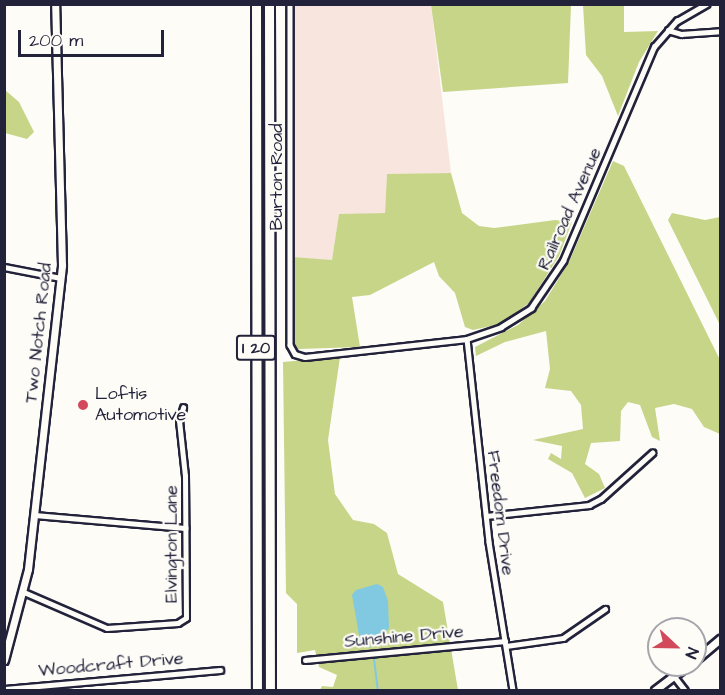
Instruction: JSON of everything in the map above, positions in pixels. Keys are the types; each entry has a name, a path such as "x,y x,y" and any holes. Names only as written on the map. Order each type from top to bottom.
{"highway":[{"name":"I 20","path":"256,4 257,690"},
{"name":"I 20","path":"269,4 270,690"}],"street":[{"name":"Two Notch Road","path":"4,660 24,592 61,278 55,4"},
{"name":"Burton Road","path":"290,4 291,349"},
{"name":"Railroad Avenue","path":"291,349 305,357 467,339 496,330 525,313 555,277 652,51 668,30 706,4"},
{"path":"668,30 681,34 720,31"},
{"path":"4,267 61,278"},
{"name":"Freedom Drive","path":"467,339 486,516 513,690"},
{"name":"Elvington Lane","path":"24,592 98,626 183,621 186,614 185,476 179,421 183,408"},
{"path":"486,516 590,505 602,499 652,453"},
{"path":"34,515 185,528"},
{"name":"Sunshine Drive","path":"305,660 563,638 605,609"},
{"path":"707,650 720,639"},
{"name":"Woodcraft Drive","path":"4,689 220,670"},
{"path":"655,690 673,677"},
{"path":"675,677 685,690"}],"shaded area":[{"path":"293,5 431,5 451,173 387,175 385,213 339,215 332,261 293,257"}],"green space":[{"path":"431,5 571,5 568,83 443,92"},
{"path":"583,5 624,5 624,32 658,31 639,62 618,116 602,76 586,55"},
{"path":"5,90 19,102 34,132 27,139 5,133"},
{"path":"613,161 624,166 720,360 720,434 704,427 692,409 674,404 655,408 660,441 652,437 640,405 628,402 621,411 620,441 591,443 585,464 599,474 605,488 585,498 572,473 548,459 551,453 561,459 562,446 533,440 583,429 581,405 571,391 545,388 550,369 546,331 505,342 476,356 475,347 518,325 545,301 569,262"},
{"path":"451,173 462,213 479,226 494,228 555,220 572,222 559,256 529,303 500,324 473,330 465,327 455,293 439,276 434,262 370,295 352,297 360,347 298,349 294,342 293,257 332,260 339,214 385,213 387,174"},
{"path":"672,213 705,220 720,217 720,325 668,220"},
{"path":"340,357 328,440 335,494 353,520 374,524 387,533 398,574 443,602 458,690 320,690 322,686 333,687 337,675 319,667 315,650 297,653 297,604 286,593 283,362"}],"water":[{"path":"377,584 383,587 388,601 389,628 378,641 360,641 352,595 356,590"}],"waterway":[{"path":"369,641 370,647"},
{"path":"374,655 378,690"}],"place":[{"name":"Loftis Automotive","path":"83,405"}]}
